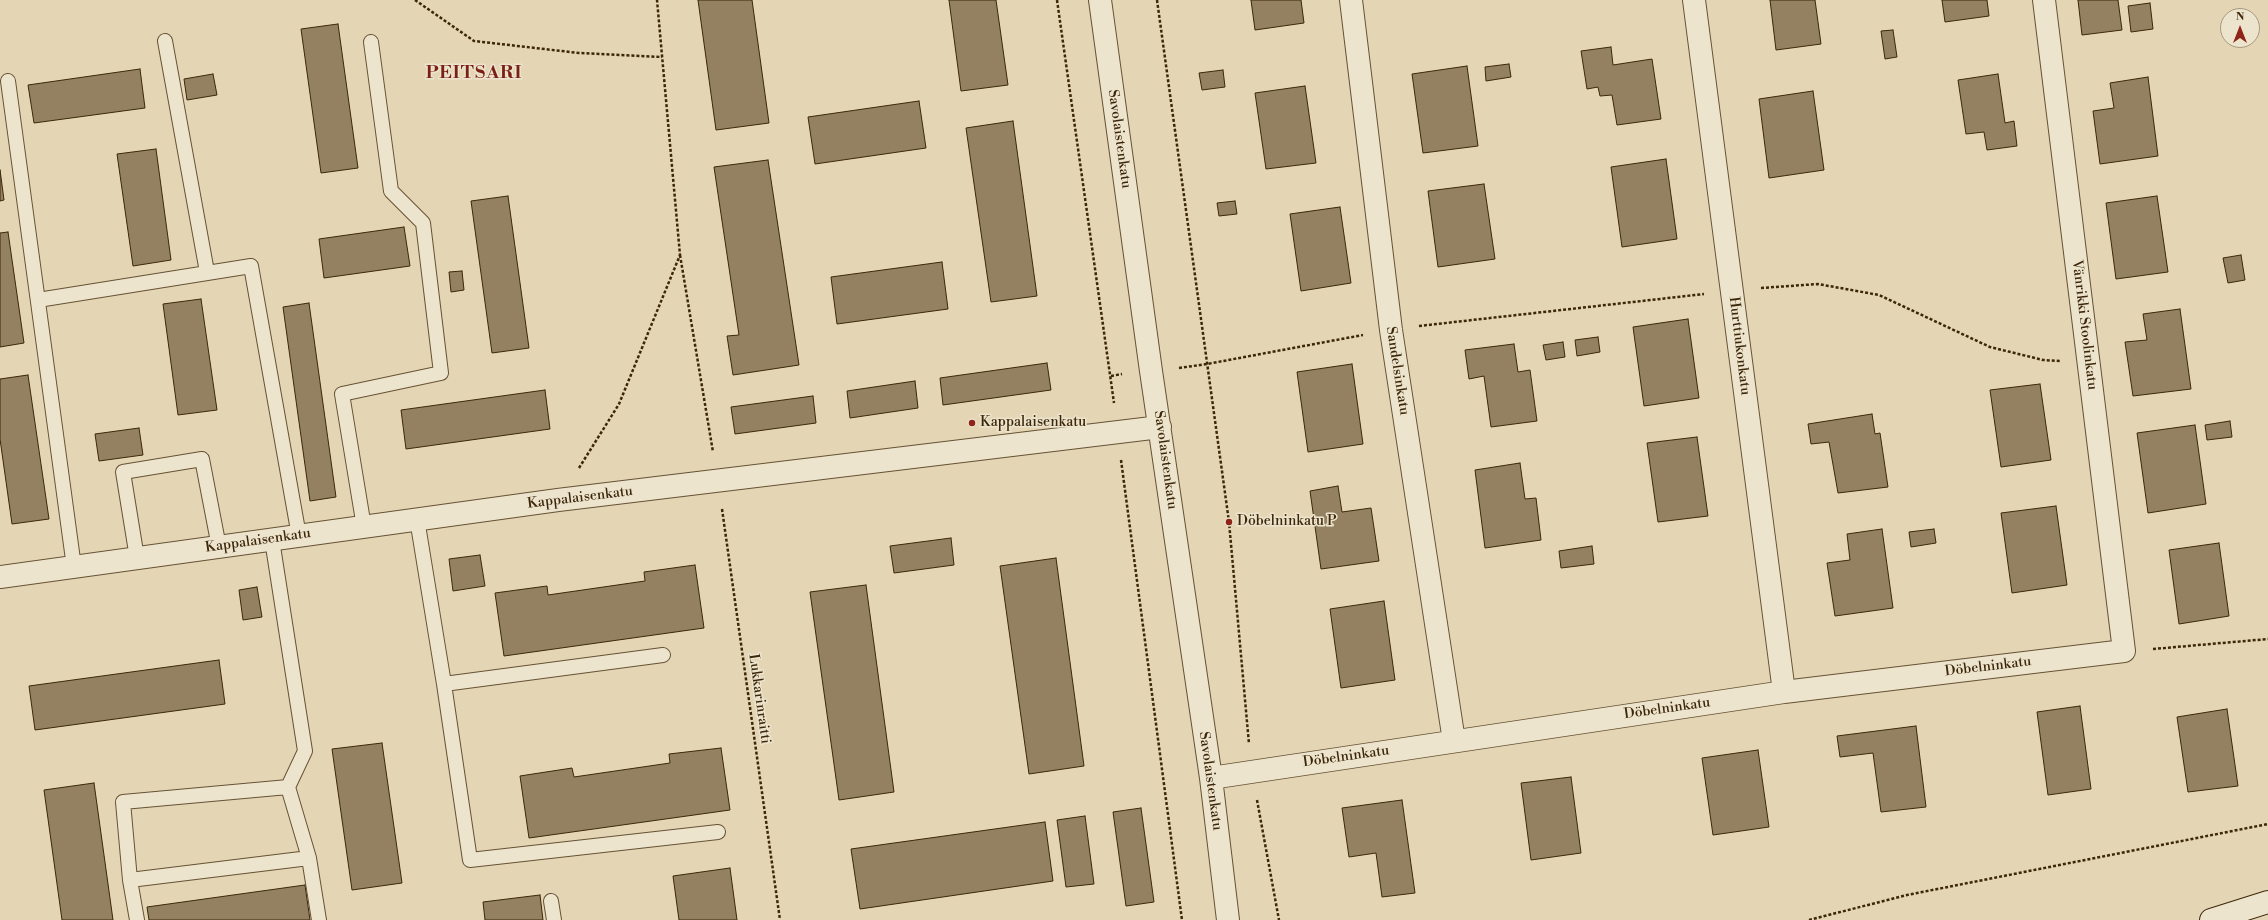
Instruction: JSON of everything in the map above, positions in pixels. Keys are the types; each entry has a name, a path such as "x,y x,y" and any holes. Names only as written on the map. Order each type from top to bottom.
{"street":[{"name":"Savolaistenkatu","path":"1100,0 1211,778 1228,920"},
{"name":"Sandelsinkatu","path":"1351,0 1391,330 1454,741"},
{"name":"Hurttiukonkatu","path":"1694,0 1784,692"},
{"name":"Vänrikki Stoolinkatu","path":"2044,0 2124,651"},
{"name":"Kappalaisenkatu","path":"0,577 558,500 718,482 1160,427"},
{"name":"Döbelninkatu","path":"1211,778 1784,692 2124,651"},
{"path":"2211,920 2268,902"}],"lane":[{"path":"165,41 207,272"},
{"path":"364,527 342,394 442,373 423,223 391,191 371,42"},
{"path":"8,81 74,567"},
{"path":"38,300 251,266 299,536"},
{"path":"136,558 123,472 202,459 219,547"},
{"path":"417,520 444,684 470,860 718,832"},
{"path":"272,540 305,751 288,787 309,858 319,920"},
{"path":"444,684 664,655"},
{"path":"137,920 130,880 123,802 288,787"},
{"path":"130,880 309,858"},
{"path":"551,901 554,920"}],"path":[{"path":"415,0 474,41 579,53 662,57"},
{"name":"Lukkarinraitti","path":"657,0 680,254 718,482 780,920"},
{"path":"1157,0 1229,522 1252,771 1279,920"},
{"path":"558,500 619,404 680,254"},
{"path":"1207,364 1391,330 1732,291 1818,284 1879,295 1990,347 2044,360 2089,362"},
{"path":"2124,651 2268,639"},
{"path":"1809,920 1907,895 2268,824"}],"building":[{"path":"698,0 752,0 769,123 716,130"},
{"path":"949,0 996,0 1008,85 961,91"},
{"path":"1251,0 1301,0 1304,23 1255,30"},
{"path":"1770,0 1815,0 1821,44 1776,50"},
{"path":"1942,0 1987,0 1989,16 1945,22"},
{"path":"2078,0 2118,0 2122,30 2082,35"},
{"path":"2150,3 2153,29 2131,32 2128,6"},
{"path":"338,24 358,168 321,173 301,29"},
{"path":"1893,30 1897,57 1885,59 1881,31"},
{"path":"1611,47 1613,65 1652,59 1661,119 1617,125 1612,95 1600,96 1598,87 1587,89 1581,51"},
{"path":"1509,64 1511,77 1486,81 1485,67"},
{"path":"1467,66 1478,146 1423,153 1412,74"},
{"path":"140,69 145,108 34,123 28,85"},
{"path":"1223,70 1225,87 1202,90 1199,73"},
{"path":"213,74 217,95 187,100 184,79"},
{"path":"1998,74 2005,123 2014,121 2017,146 1987,150 1984,132 1966,134 1958,80"},
{"path":"2148,77 2158,156 2100,164 2093,111 2114,108 2110,83"},
{"path":"1305,86 1316,163 1266,169 1255,93"},
{"path":"1813,91 1824,170 1769,178 1759,99"},
{"path":"919,101 926,148 815,164 808,117"},
{"path":"1013,121 1037,296 991,302 966,128"},
{"path":"156,149 171,260 133,266 117,154"},
{"path":"1666,159 1677,239 1622,247 1611,167"},
{"path":"768,160 799,365 733,375 727,336 739,335 714,167"},
{"path":"0,170 4,200 0,201"},
{"path":"1484,184 1495,259 1438,267 1428,191"},
{"path":"508,196 529,348 492,353 471,201"},
{"path":"2157,196 2168,272 2116,279 2106,203"},
{"path":"1235,201 1237,214 1219,216 1217,203"},
{"path":"1340,207 1351,283 1301,291 1290,214"},
{"path":"404,227 410,266 324,278 319,239"},
{"path":"8,232 24,343 0,347 0,233"},
{"path":"2241,255 2245,280 2228,283 2223,258"},
{"path":"942,262 948,309 837,324 831,277"},
{"path":"462,271 464,290 451,292 449,272"},
{"path":"201,299 217,410 178,415 163,304"},
{"path":"309,303 336,497 310,501 283,307"},
{"path":"2180,309 2191,389 2133,396 2125,342 2147,340 2143,314"},
{"path":"1688,319 1699,398 1644,406 1633,327"},
{"path":"1598,337 1600,352 1577,356 1575,340"},
{"path":"1563,342 1565,357 1546,360 1543,345"},
{"path":"1514,344 1518,372 1530,370 1537,421 1491,427 1484,376 1469,379 1465,350"},
{"path":"1047,363 1051,390 943,405 940,378"},
{"path":"1352,364 1363,444 1308,452 1297,372"},
{"path":"28,375 49,519 12,524 0,439 0,379"},
{"path":"915,381 918,408 850,418 847,391"},
{"path":"2040,384 2051,460 2001,467 1990,390"},
{"path":"545,390 550,429 406,449 401,410"},
{"path":"813,396 816,423 735,434 731,407"},
{"path":"1872,414 1875,434 1880,433 1888,487 1838,493 1829,442 1811,444 1808,424"},
{"path":"2230,421 2232,437 2207,440 2205,425"},
{"path":"2195,425 2206,504 2148,513 2137,433"},
{"path":"139,428 143,455 99,461 95,434"},
{"path":"1697,437 1708,516 1658,522 1647,443"},
{"path":"1520,463 1525,499 1536,498 1541,540 1485,548 1475,470"},
{"path":"1338,486 1342,512 1371,508 1379,561 1321,569 1310,491"},
{"path":"2056,506 2067,585 2012,593 2001,513"},
{"path":"1882,529 1893,608 1835,616 1827,563 1850,560 1847,534"},
{"path":"1934,529 1936,543 1911,547 1909,532"},
{"path":"951,538 954,565 894,573 890,546"},
{"path":"2219,543 2229,616 2179,624 2169,550"},
{"path":"1592,546 1594,564 1561,568 1559,551"},
{"path":"480,555 485,586 453,591 449,559"},
{"path":"1056,558 1084,766 1029,774 1000,566"},
{"path":"695,565 704,628 504,656 495,593 547,586 548,595 645,581 644,572"},
{"path":"866,585 894,792 839,800 810,592"},
{"path":"257,587 262,617 243,620 239,590"},
{"path":"1384,601 1395,680 1341,688 1330,609"},
{"path":"219,660 225,704 35,730 29,686"},
{"path":"2080,706 2091,789 2048,795 2037,712"},
{"path":"2227,709 2238,786 2188,792 2177,717"},
{"path":"1916,726 1926,807 1881,812 1873,753 1840,757 1837,736"},
{"path":"382,743 402,883 352,890 332,749"},
{"path":"721,748 730,810 529,838 520,776 572,768 574,777 670,763 669,754"},
{"path":"1758,750 1769,827 1713,835 1702,758"},
{"path":"1571,777 1581,853 1531,860 1521,783"},
{"path":"94,783 113,920 62,920 44,790"},
{"path":"1402,800 1415,893 1382,897 1376,853 1349,857 1342,808"},
{"path":"1141,808 1154,902 1126,906 1113,812"},
{"path":"1085,816 1094,884 1066,887 1057,820"},
{"path":"1045,822 1053,881 860,909 851,849"},
{"path":"730,868 737,920 679,920 673,876"},
{"path":"305,885 310,920 149,920 147,907"},
{"path":"540,895 543,920 485,920 483,902"}],"place":[{"name":"Kappalaisenkatu","path":"972,423"},
{"name":"Döbelninkatu P","path":"1229,522"}],"district":[{"name":"PEITSARI","path":"474,74"}]}
